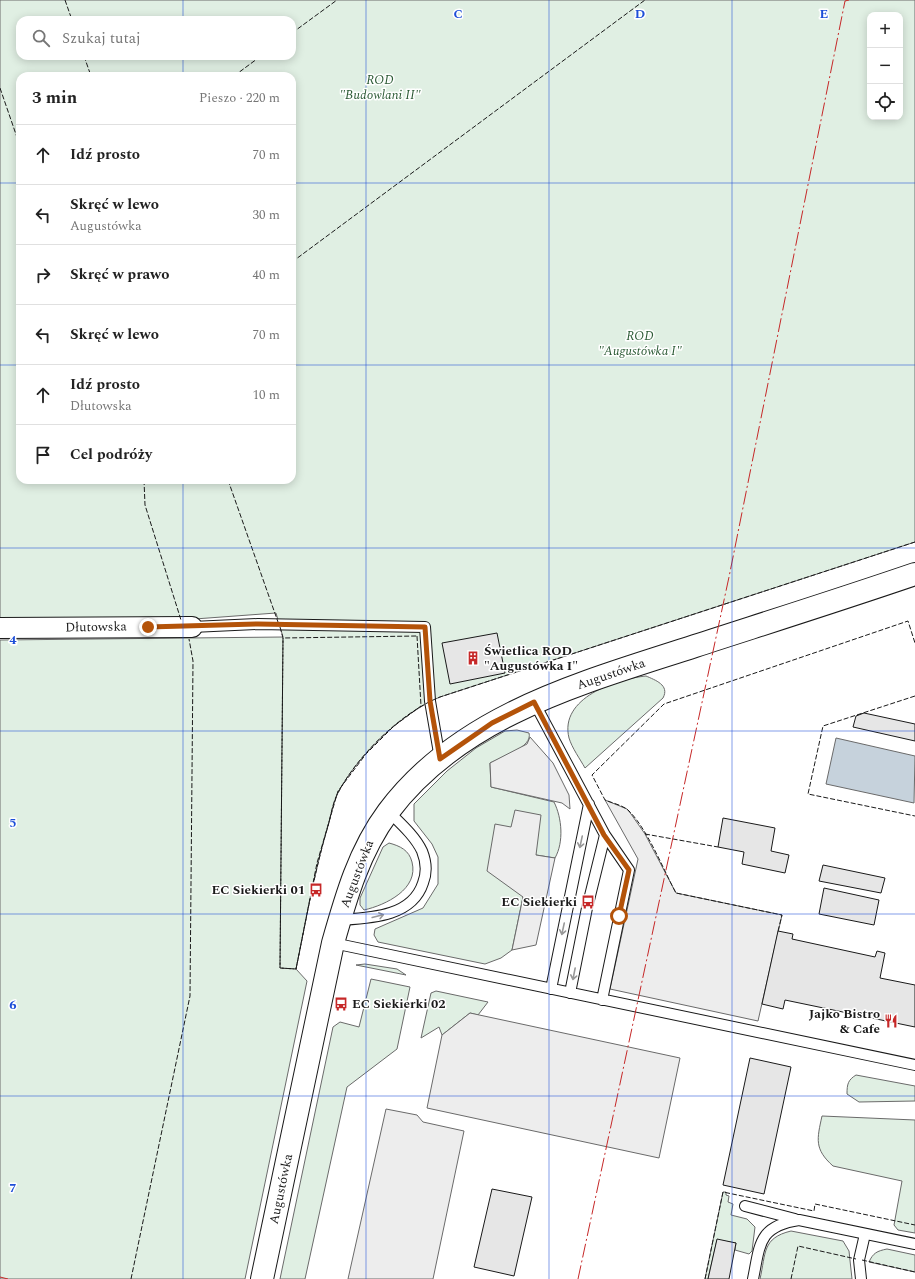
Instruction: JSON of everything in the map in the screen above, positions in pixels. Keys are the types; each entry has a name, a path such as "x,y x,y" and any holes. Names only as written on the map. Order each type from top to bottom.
{"street":[{"name":"Augustówka","path":"262,1279 333,943 359,861 373,834 388,811 412,784 440,759 492,723 534,702 658,658 915,574"},
{"name":"Dłutowska","path":"0,628 192,627"}],"lane":[{"path":"192,627 258,624 425,627 430,701 440,759"},
{"path":"534,702 604,835 629,870 602,1000"},
{"path":"551,989 589,804"},
{"path":"340,920 377,918 399,910 412,901 420,892 425,878 426,864 422,850 388,811"},
{"path":"570,993 587,908 604,835"},
{"path":"333,943 915,1065"},
{"path":"745,1206 799,1220 915,1244"},
{"path":"753,1279 761,1240 772,1229 784,1222 799,1220"},
{"path":"861,1279 859,1260 865,1234"}],"green space":[{"path":"0,0 915,0 915,542 440,697 411,713 397,724 370,749 358,763 337,795 332,808 318,861 296,969 307,981 245,1279 0,1279 0,640 283,637 276,613 181,620 0,620"},
{"path":"646,676 657,681 663,686 665,693 663,698 585,768 574,750 569,738 568,724 573,712 581,702 592,693 606,686 620,681"},
{"path":"517,730 529,733 529,738 522,747 516,751 490,763 491,787 554,802 559,815 561,837 558,852 555,858 536,855 511,828 495,825 523,897 512,950 501,958 485,964 378,942 374,935 375,929 423,908 438,884 438,857 432,844 414,821 414,804 447,771 476,748 505,731"},
{"path":"389,843 400,847 409,854 413,872 411,880 406,888 391,900 373,908 364,910 360,905 360,898 383,847"},
{"path":"365,964 397,969 406,975 356,965"},
{"path":"371,979 410,987 397,1049 347,1087 305,1279 280,1279 333,1027 340,1022 359,1027"},
{"path":"436,991 488,1002 478,1015 470,1013 442,1035 439,1027 421,1038 431,993"},
{"path":"856,1075 915,1086 915,1101 859,1102 847,1094 848,1083"},
{"path":"822,1116 915,1120 915,1233 898,1230 894,1225 902,1181 833,1166 827,1160 818,1143"},
{"path":"723,1192 726,1192 726,1195 729,1196 728,1202 733,1204 731,1215 747,1219 755,1227 752,1251 749,1254 735,1250 736,1243 717,1240 708,1279 705,1279"},
{"path":"791,1231 843,1241 849,1251 852,1279 760,1279 765,1254 770,1242 782,1234"},
{"path":"887,1249 915,1255 915,1272 869,1262 872,1256 876,1253"}],"shaded area":[{"path":"530,737 553,763 569,795 570,809 562,803 491,787 490,763 527,744"},
{"path":"836,738 915,756 914,803 826,784"},
{"path":"605,800 627,809 631,814 645,834 676,893 782,915 758,1021 610,989 638,859"},
{"path":"515,810 541,815 536,855 555,858 536,945 512,950 523,897 487,871 495,824 511,827"},
{"path":"470,1013 680,1058 659,1158 427,1108 442,1035"},
{"path":"386,1109 417,1115 423,1122 464,1131 433,1279 348,1279"}],"building":[{"name":"Świetlica ROD \"Augustówka I\"","path":"497,633 505,673 450,684 442,643"},
{"path":"864,713 915,724 915,741 853,727 856,716"},
{"path":"723,818 775,828 771,851 789,855 785,873 742,864 744,852 718,847"},
{"path":"823,865 885,878 881,893 819,881"},
{"path":"824,888 879,900 874,925 819,914"},
{"path":"778,931 793,934 792,939 875,957 877,951 885,953 880,978 915,985 915,1027 785,1000 783,1009 762,1004"},
{"path":"750,1058 791,1067 764,1194 723,1185"},
{"path":"492,1189 532,1197 514,1276 474,1267"},
{"path":"717,1239 736,1243 729,1279 708,1279"}],"fence":[{"path":"65,0 71,16"},
{"path":"296,30 337,0"},
{"path":"296,259 645,0"},
{"path":"85,60 90,72"},
{"path":"239,72 256,60"},
{"path":"0,88 16,134"},
{"path":"144,484 145,505 181,620"},
{"path":"229,484 278,622"},
{"path":"280,627 283,638 280,968 296,969 318,861 332,808 337,795 358,763 370,749 411,713 440,697 915,542"},
{"path":"778,931 782,915 676,893 642,827 626,808 605,800 592,775 664,704 908,621 915,643"},
{"path":"417,636 421,706 394,726 366,754 338,791 317,863 296,969 280,968 283,638 417,636"},
{"path":"131,1279 190,996 193,661 189,639"},
{"path":"915,696 823,726 808,794 915,816"},
{"path":"645,834 718,847"},
{"path":"705,1279 723,1192 814,1211 815,1204 915,1225"},
{"path":"791,1279 798,1246 856,1259"},
{"path":"862,1260 915,1272"}],"power":[{"path":"578,1279 729,577 845,1 849,0"},
{"path":"0,1277 8,1279"}],"place":[{"name":"Świetlica ROD \"Augustówka I\"","path":"473,658"},
{"name":"EC Siekierki 01","path":"316,890"},
{"name":"EC Siekierki","path":"588,902"},
{"name":"EC Siekierki 02","path":"341,1004"},
{"name":"Jajko Bistro & Cafe","path":"891,1021"}],"route":[{"path":"148,627 285,624 425,627 430,701 440,759 465,740 492,723 534,702 604,835 629,870 619,916"}],"park label":[{"name":"ROD \"Budowlani II\"","path":"380,88"},
{"name":"ROD \"Augustówka I\"","path":"640,344"}]}
